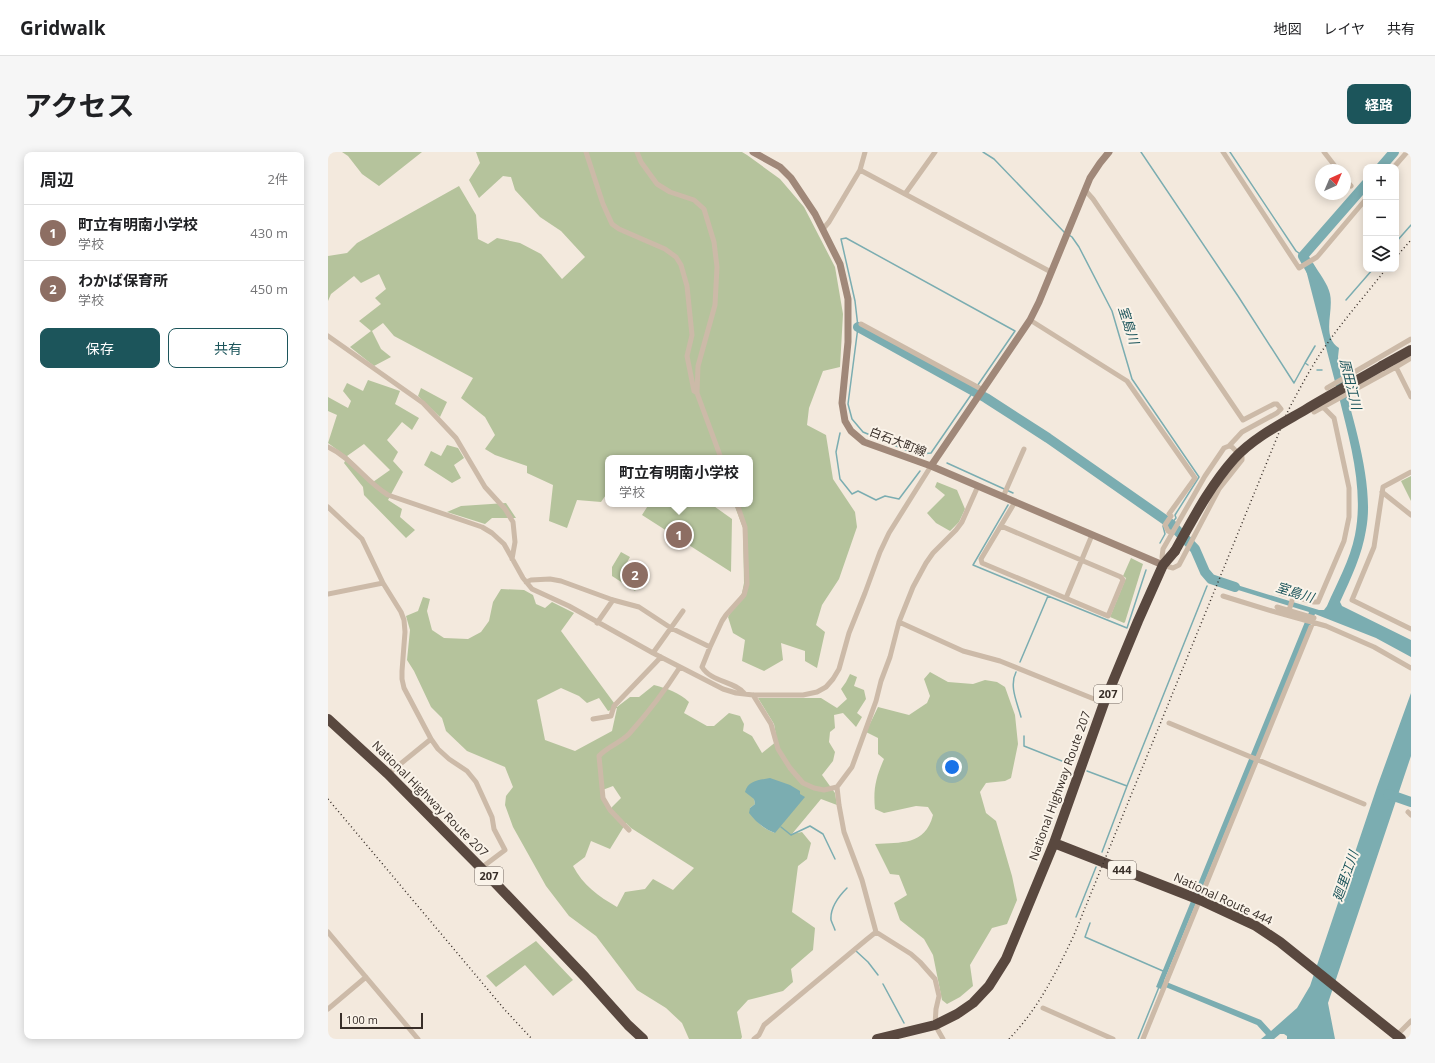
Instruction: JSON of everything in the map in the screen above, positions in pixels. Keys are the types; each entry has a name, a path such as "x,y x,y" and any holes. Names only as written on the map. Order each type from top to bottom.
{"highway":[{"name":"National Highway Route 207","path":"877,1039 935,1025 957,1014 973,1003 989,986 1006,959 1054,843 1104,703 1138,621 1163,565 1175,551 1215,482 1235,458 1254,442 1279,425 1411,350"},
{"name":"National Highway Route 207","path":"328,719 388,774 481,868 628,1025 643,1039"},
{"name":"National Route 444","path":"1054,843 1195,898 1256,926 1280,942 1397,1038"}],"main road":[{"name":"白石大町線","path":"753,152 780,167 791,178 823,229 840,264 848,299 848,342 842,404 845,421 851,431 864,442 931,466 978,486 1005,492 1015,502 1163,565"},
{"path":"931,466 977,398 979,388 1030,320 1039,302 1090,178 1109,152"}],"street":[{"path":"586,152 603,204 612,224 619,229 665,250 676,258 681,265 687,286 692,335 687,356 694,391 697,393 720,455"},
{"path":"637,152 641,162 657,184 670,192 694,200 704,209 714,242 717,267 715,305 698,366 697,393"},
{"path":"823,229 829,222 860,170 865,152"},
{"path":"905,194 935,152"},
{"path":"1223,152 1299,268 1317,257 1363,203"},
{"path":"1324,152 1333,164"},
{"path":"1397,164 1407,152"},
{"path":"860,170 1051,272"},
{"path":"1085,190 1093,199 1243,420 1274,404 1280,406 1280,412 1242,432 1229,446 1224,448 1205,476 1172,533 1164,549 1162,557 1163,565 1174,568 1179,565 1219,489 1242,460 1242,457 1229,446"},
{"path":"1030,320 1127,381 1194,478 1169,514 1171,516 1165,525 1168,531 1172,533"},
{"path":"861,324 979,388"},
{"path":"328,336 414,396 441,420 456,438 485,487 505,509 512,522 515,542 512,559"},
{"path":"1327,388 1411,339"},
{"path":"1314,412 1411,358"},
{"path":"1396,367 1411,398"},
{"path":"1280,593 1318,602 1344,541 1349,517 1349,488 1334,418 1322,407"},
{"path":"328,447 341,454 378,490 388,495 482,527 492,533 504,544 526,582 532,589 569,606 653,653 723,689 753,695 803,695 817,692 826,687 834,679 839,669 849,633 880,552 889,533 931,466"},
{"path":"1005,492 1024,449"},
{"path":"1411,472 1383,487 1374,547 1352,600 1411,629"},
{"path":"753,695 771,724 778,749 790,768 803,783 814,788 824,790 837,787 852,767 876,701 880,681 890,657 899,622 913,587 926,562 962,522 978,486"},
{"path":"1382,492 1411,515"},
{"path":"1001,526 1120,577 1123,580 1108,616 982,563 981,559 1015,502"},
{"path":"328,507 362,539 383,583 401,612 404,620 405,632 402,679 404,688 431,739 449,759 467,771 476,782 492,817 494,829 505,850 481,868"},
{"path":"738,507 746,527 747,584 744,595 726,615 702,667 704,671 741,690 745,694"},
{"path":"1066,598 1092,535"},
{"path":"526,582 531,580 550,579 561,581 639,608 671,628 710,647"},
{"path":"328,594 383,583"},
{"path":"1224,596 1272,611 1314,620 1374,647 1411,668"},
{"path":"1289,611 1293,597"},
{"path":"597,622 613,600"},
{"path":"1277,607 1305,618"},
{"path":"653,653 683,611"},
{"path":"1144,1039 1164,989 1195,898 1257,759 1314,620"},
{"path":"899,622 963,651 1000,661 1104,703"},
{"path":"593,719 611,716 614,706 661,657"},
{"path":"629,830 610,810 603,798 599,756 628,735 670,683 680,667"},
{"path":"1169,723 1364,804"},
{"path":"388,774 431,739"},
{"path":"837,787 844,832 862,880 876,932 911,954 935,978 939,996 935,1025 944,1039"},
{"path":"328,932 418,1039"},
{"path":"754,1039 759,1035 764,1025 876,932"},
{"path":"328,1009 366,977"},
{"path":"1043,1008 1113,1039"},
{"path":"1397,1038 1411,1021"}],"green space":[{"path":"342,152 422,152 379,186 362,174 348,156"},
{"path":"476,152 742,152 780,179 804,207 835,267 843,314 840,367 823,371 809,408 807,425 826,435 833,479 855,512 857,527 839,579 822,605 816,625 825,632 817,668 805,661 805,651 781,643 783,660 764,671 742,661 745,640 733,633 728,617 742,593 744,583 743,528 735,507 753,507 753,455 605,455 605,496 601,502 577,500 567,528 549,521 553,485 527,473 527,466 495,455 485,449 495,435 485,417 461,398 473,378 394,336 383,323 372,331 381,349 391,357 374,366 350,347 371,331 359,321 381,304 375,298 386,289 379,274 361,283 354,276 331,294 328,301 328,256 347,253 357,243 459,186 476,215 478,239 488,244 497,238 520,243 541,254 562,279 585,257 561,231 540,217 515,190 511,177 503,176 479,198 469,180 480,163"},
{"path":"368,380 400,391 395,404 419,418 412,430 402,422 387,440 398,452 393,461 403,472 388,500 402,509 400,517 415,530 406,538 364,495 363,487 344,463 347,457 328,443 337,415 328,411 328,397 348,408 351,401 343,391 347,383 363,391","holes":["364,444 390,470 373,482 347,456"]},
{"path":"421,388 447,402 440,417 418,396"},
{"path":"447,445 458,448 464,458 454,465 461,478 452,483 424,465 431,451 441,456"},
{"path":"1411,476 1411,501 1401,481"},
{"path":"937,482 957,490 965,509 959,522 950,531 936,523 927,513 945,495 935,487"},
{"path":"506,503 516,518 492,518 485,524 447,512 461,506"},
{"path":"647,507 715,507 732,519 731,572 642,515"},
{"path":"621,552 630,557 625,566 643,578 635,591 612,576 612,567"},
{"path":"1131,558 1143,564 1124,623 1110,617 1126,578 1123,576"},
{"path":"501,589 524,590 533,595 536,604 545,608 552,602 574,613 561,631 617,707 630,697 639,697 654,685 677,693 689,702 684,713 707,726 714,726 729,713 740,716 744,724 743,731 752,736 762,753 777,741 774,724 758,698 821,698 837,708 847,699 841,689 850,674 857,677 854,686 864,690 866,699 857,713 862,717 856,727 843,713 834,715 835,728 830,732 829,742 835,752 833,761 822,775 835,793 837,805 821,799 792,834 802,832 811,843 807,859 798,866 792,912 815,928 813,950 791,969 793,982 783,991 748,1000 737,1012 742,1037 741,1039 689,1039 682,1023 666,1008 637,990 596,936 569,916 546,886 513,827 505,805 506,796 513,787 505,767 467,751 446,731 442,718 431,707 414,671 407,660 410,630 406,616 418,611 423,597 430,599 427,611 432,630 444,638 468,639 481,632 489,621 493,602","holes":["561,688 579,696 587,703 599,698 608,711 617,708 612,731 575,751 545,740 537,700","613,786 621,798 611,808 600,791","754,799 775,833 766,829 756,820 750,808 755,804","626,823 631,828 694,868 673,890 653,879 645,889 625,892 617,907 592,890 581,879 573,866 585,857 591,841 610,849"]},
{"path":"930,672 948,682 973,684 985,680 997,682 1005,687 1015,715 1018,744 1011,778 1005,781 986,783 980,792 986,813 996,821 1012,876 1017,900 1007,924 992,928 970,965 973,986 960,997 947,1004 942,1000 933,955 924,939 900,920 894,903 907,895 899,875 890,874 875,844 903,842 918,837 929,825 933,815 928,807 916,806 884,813 875,809 874,795 876,783 884,759 878,754 878,738 866,732 878,707 909,715 927,703 930,696 924,679"},
{"path":"536,941 573,980 553,996 525,965 496,987 486,976"}],"water":[{"path":"1313,263 1325,282 1330,294 1329,330 1334,343 1339,348 1338,357 1340,371 1361,450 1367,492 1368,512 1362,548 1356,566 1340,602 1342,606 1411,640 1411,657 1376,638 1315,614 1164,981 1261,1020 1271,1031 1297,1008 1310,986 1377,787 1411,693 1411,756 1328,1003 1335,1039 1287,1039 1287,1036 1280,1034 1274,1039 1261,1039 1266,1035 1257,1025 1163,986 1161,989 1156,987 1309,612 1222,585 1224,581 1319,610 1324,610 1347,562 1355,535 1358,500 1357,483 1343,414 1306,270"},
{"path":"770,778 790,785 800,791 800,794 805,797 775,833 760,825 749,813 750,808 755,804 754,799 745,792 752,783 758,780"}],"waterway":[{"name":"室島川","path":"983,152 994,159 1065,233"},
{"path":"1141,152 1238,296 1294,383 1305,363 1308,365"},
{"path":"1230,152 1296,251 1303,256"},
{"name":"原田江川","path":"1384,164 1394,152"},
{"name":"原田江川","path":"1316,279 1303,256 1363,187"},
{"path":"1399,239 1411,225"},
{"name":"室島川","path":"1069,235 1079,247 1112,311 1132,379 1199,477 1175,515 1176,518 1171,524"},
{"path":"846,238 1015,331 931,453 921,454 906,450 863,432 852,419 848,404 858,327 855,301 841,239 846,238"},
{"path":"1346,300 1370,272"},
{"name":"室島川","path":"858,327 986,398 1048,438 1171,524 1195,549 1205,572 1211,579 1235,587"},
{"path":"1305,363 1315,346"},
{"path":"1317,370 1322,370"},
{"path":"840,433 836,452 840,479 852,494 858,491 876,500 885,496 899,499 920,471"},
{"path":"947,463 1013,493"},
{"path":"1008,505 973,565 1048,596 1020,662"},
{"path":"1160,543 1165,534 1163,526"},
{"path":"1048,596 1127,628 1146,570"},
{"path":"1127,786 1207,586"},
{"path":"1016,672 1013,688 1021,717"},
{"path":"1024,736 1024,746 1072,765"},
{"path":"1087,771 1127,786 1102,852"},
{"path":"1388,794 1411,802"},
{"path":"781,827 791,835 810,826 823,834 835,859"},
{"path":"1076,917 1096,867"},
{"path":"835,930 831,920 832,911 838,898 847,888"},
{"path":"1090,923 1085,937 1163,971"},
{"path":"856,951 868,962 878,975"},
{"path":"883,984 904,1023"},
{"path":"1138,1039 1159,987"}],"railway":[{"path":"1399,254 1411,240"},
{"path":"1009,1039 1038,1003 1074,935 1287,413 1320,354 1344,321 1384,272"},
{"path":"328,799 505,1010 532,1039"}],"place":[{"name":"町立有明南小学校","path":"679,535"},
{"name":"わかば保育所","path":"635,575"}],"water label":[{"name":"廻里江川","path":"1345,876"}]}
